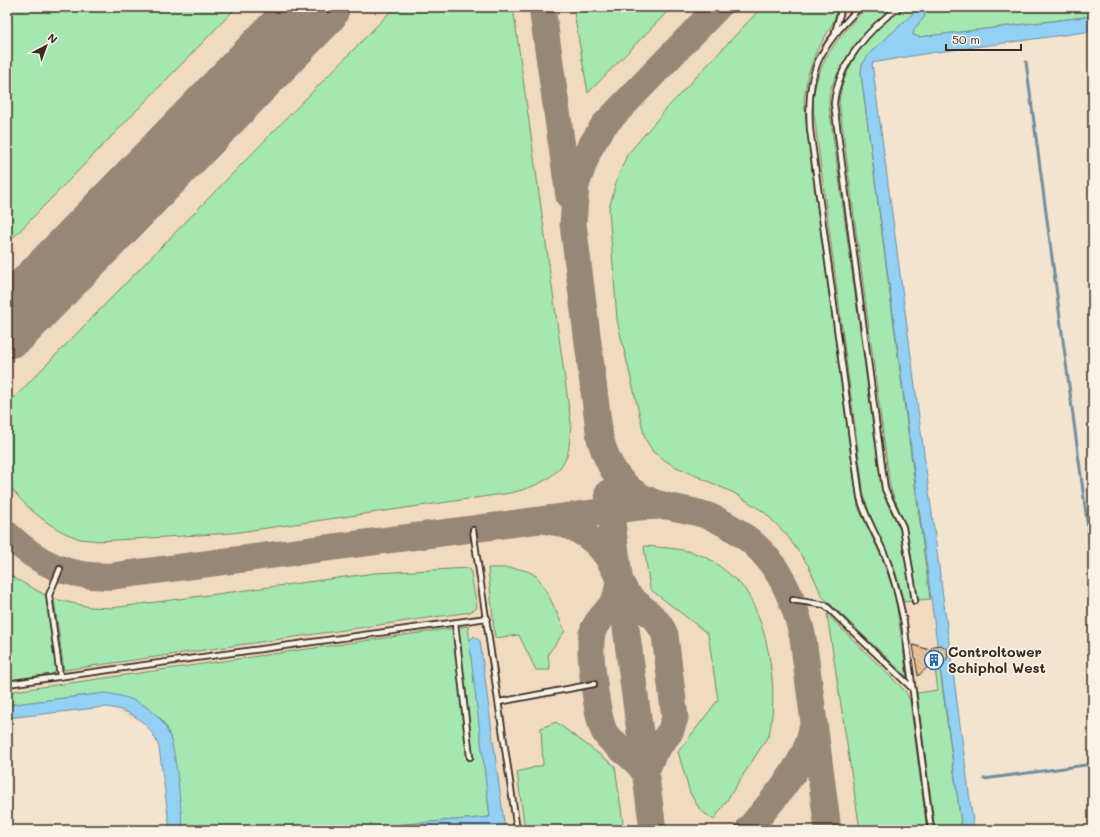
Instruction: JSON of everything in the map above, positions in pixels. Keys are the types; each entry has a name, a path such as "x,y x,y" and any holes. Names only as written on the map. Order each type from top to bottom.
{"lane":[{"path":"842,7 834,33 814,71 810,86 810,130 860,497 866,517 888,562 899,595 931,830"},
{"path":"834,33 860,7"},
{"path":"900,7 887,15 857,49 839,79 835,92 834,104 885,489 903,527 915,601"},
{"path":"473,530 517,830"},
{"path":"60,569 49,595 60,676"},
{"path":"793,600 825,605 912,688"},
{"path":"7,684 487,618"},
{"path":"455,623 470,757"},
{"path":"499,702 594,684"}],"shaded area":[{"path":"7,7 1093,7 883,40 865,67 964,830 176,830 165,755 147,726 106,706 7,719"}],"green space":[{"path":"7,7 237,7 7,244"},
{"path":"395,7 513,7 571,423 568,450 566,458 561,466 556,472 542,482 526,489 510,493 232,533 99,541 81,539 49,524 21,500 7,482 7,405"},
{"path":"573,7 672,7 588,93"},
{"path":"762,7 839,7 831,27 817,50 808,74 804,100 807,130 858,507 882,558 895,595 907,677 822,596 808,565 786,534 764,512 734,493 672,465 653,452 645,438 617,320 609,209 616,182 627,155 667,108"},
{"path":"867,7 895,7 886,13 867,32 849,55 835,78 831,88 829,95 829,106 882,489 885,499 902,534 913,601 904,602 895,571 870,515 864,496 813,107 814,92 818,78 830,52 847,29"},
{"path":"906,7 1093,7 1093,16 919,37 913,35 914,29 925,16 922,8 917,10 870,53 862,65 861,74 930,599 918,600 906,527 890,487 839,102 847,73 853,60 862,47 871,35 882,25"},
{"path":"644,546 670,548 695,553 711,560 719,566 735,579 746,591 761,623 766,641 770,661 773,700 769,735 714,820 700,810 690,793 678,752 718,700 708,634 650,589"},
{"path":"470,568 477,608 470,612 64,670 54,599 90,607 111,608 375,573"},
{"path":"488,568 513,568 526,571 536,576 543,586 565,631 548,654 550,670 536,670 519,635 495,638"},
{"path":"7,574 47,596 56,670 53,674 7,680"},
{"path":"827,614 906,692 910,701 927,830 860,830"},
{"path":"468,626 490,817 361,828 360,830 183,830 172,744 167,728 159,717 147,708 82,696 7,705 7,692"},
{"path":"934,662 939,663 962,830 935,830 917,693 938,690"},
{"path":"556,722 615,766 624,830 525,830 517,772 543,765 541,728"}],"water":[{"path":"922,8 925,16 914,29 913,35 919,37 1093,16 1093,31 923,54 872,63 974,830 962,830 861,74 862,65 870,53 917,10"},
{"path":"474,636 480,641 505,830 360,830 361,828 490,817 469,641"},
{"path":"105,693 123,696 140,703 155,713 166,728 173,748 183,830 170,830 159,747 150,730 138,718 114,708 105,707 7,718 7,705"}],"building":[{"name":"Controltower Schiphol West","path":"913,645 930,650 933,646 941,645 947,649 948,657 944,663 931,664 918,676"}],"waterway":[{"path":"1026,62 1093,566"},
{"path":"984,779 1093,764"}],"taxiway":[{"path":"542,7 569,196"},
{"path":"718,7 604,125 589,149 576,185 573,224 600,438 609,463 622,482 631,490 641,497 653,502 705,515 730,527 747,538 761,551 773,565 783,581 798,617 803,638 828,830"},
{"path":"608,493 653,830"},
{"path":"7,534 31,554 55,567 68,572 97,576 113,576 639,507 662,506"},
{"path":"548,521 568,526 594,541 607,556 628,595 654,618 662,628 665,635 675,718 670,732 654,752 645,773"},
{"path":"619,581 615,599 596,624 592,634 591,654 596,700 602,726 609,739 636,761 645,773"},
{"path":"748,830 796,769 809,742 812,728"}],"runway":[{"path":"7,325 316,7"}],"place":[{"name":"Controltower Schiphol West","path":"934,660"}]}
